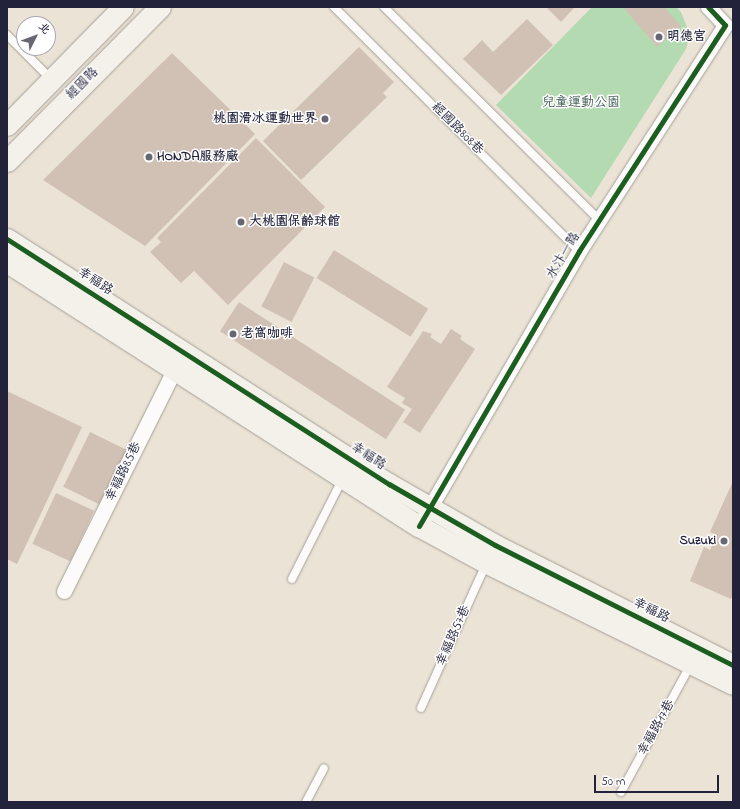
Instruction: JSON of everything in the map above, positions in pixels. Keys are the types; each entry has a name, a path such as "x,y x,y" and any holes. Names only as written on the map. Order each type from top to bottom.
{"street":[{"name":"經國路","path":"7,124 123,7"},
{"name":"經國路","path":"7,161 160,7"},
{"name":"水汴一路","path":"419,526 580,251 725,25 708,7"},
{"name":"幸福路","path":"7,239 343,477 419,526 486,563 733,684"},
{"name":"幸福路","path":"7,262 495,545 733,665"},
{"name":"幸福路85巷","path":"64,592 179,361"}],"lane":[{"name":"經國路808巷","path":"334,7 580,251"},
{"path":"384,7 600,220"},
{"path":"7,35 52,79"},
{"path":"292,579 343,477"},
{"name":"幸福路57巷","path":"421,708 486,563"},
{"name":"幸福路17巷","path":"621,792 692,664"},
{"path":"306,802 324,768"}],"green space":[{"name":"兒童運動公園","path":"592,7 676,7 681,12 690,35 686,49 591,198 496,105"}],"building":[{"path":"546,7 575,7 561,22"},
{"name":"明德宮","path":"623,7 664,7 681,26 657,47"},
{"path":"527,19 553,45 501,95 463,59 482,40 493,52"},
{"name":"桃園滑冰運動世界","path":"359,47 394,82 383,93 387,97 301,180 263,141"},
{"name":"HONDA服務廠","path":"172,53 255,134 145,246 43,180"},
{"name":"大桃園保齡球館","path":"256,138 325,207 228,305 194,271 181,283 150,252 161,242 157,238"},
{"path":"334,250 428,309 411,337 317,278"},
{"path":"284,262 314,277 292,322 261,307"},
{"path":"239,302 405,410 386,439 220,331"},
{"path":"451,329 462,336 460,339 475,349 420,433 403,422 412,409 402,403 405,398 387,387 423,331 432,334 430,337 441,344"},
{"path":"7,391 82,427 17,564 7,559"},
{"path":"90,432 127,450 100,505 63,487"},
{"name":"Suzuki","path":"733,481 733,594 731,599 690,581 704,547 710,550 717,535 710,532"},
{"path":"56,493 94,511 70,562 32,544"}],"cycle path":[{"path":"419,526 579,251 725,25 708,7"},
{"path":"7,239 389,484 495,545 733,665"}],"place":[{"name":"明德宮","path":"659,37"},
{"name":"桃園滑冰運動世界","path":"325,119"},
{"name":"HONDA服務廠","path":"149,157"},
{"name":"大桃園保齡球館","path":"241,222"},
{"name":"老窩咖啡","path":"233,334"},
{"name":"Suzuki","path":"724,541"}]}
